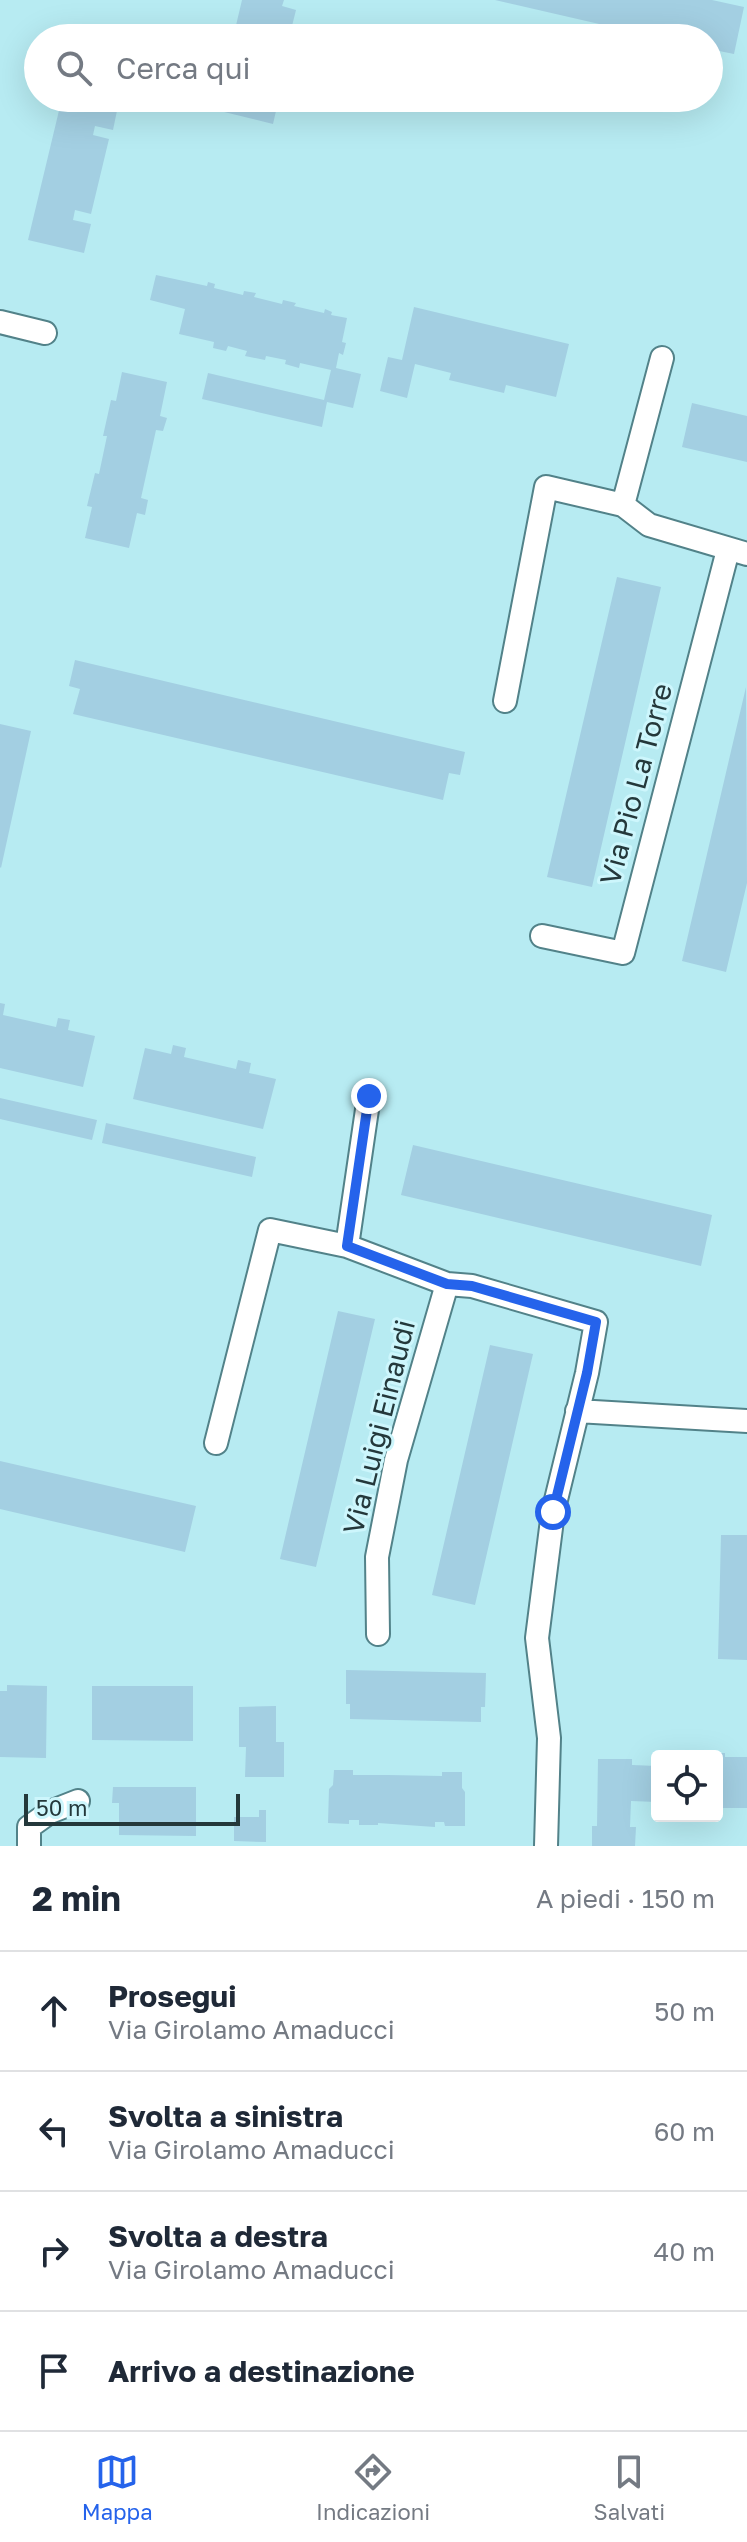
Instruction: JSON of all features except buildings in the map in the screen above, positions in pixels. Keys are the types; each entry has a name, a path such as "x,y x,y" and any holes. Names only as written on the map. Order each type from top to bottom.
{"street":[{"path":"0,322 45,333"},
{"path":"623,505 662,358"},
{"path":"505,701 546,487 623,505 649,525 738,552"},
{"name":"Via Pio La Torre","path":"542,936 623,953 738,552"},
{"path":"347,1246 369,1096"},
{"path":"216,1443 270,1230 347,1246 447,1284 472,1286 596,1322 553,1512 537,1638 549,1738 546,1846"},
{"name":"Via Luigi Einaudi","path":"378,1634 377,1557 396,1460 447,1284"},
{"path":"577,1411 747,1421"},
{"path":"29,1846 29,1827 50,1812 78,1801"}],"route":[{"path":"369,1096 347,1246 447,1284 472,1286 596,1322 587,1373 553,1512"}]}
